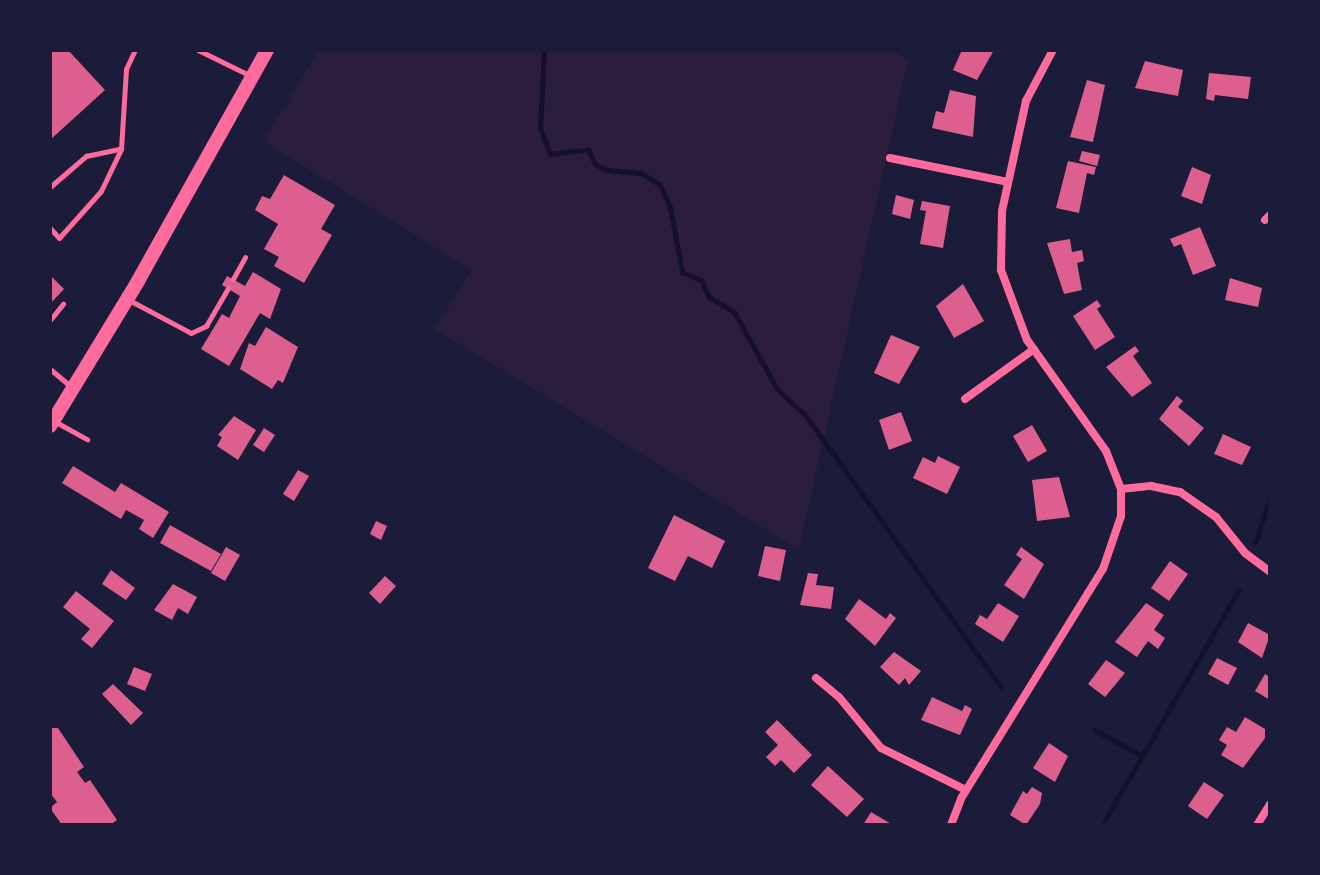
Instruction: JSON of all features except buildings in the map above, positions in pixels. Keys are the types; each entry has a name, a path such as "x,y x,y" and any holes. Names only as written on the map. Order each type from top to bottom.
{"main road":[{"path":"52,423 127,299 267,50"}],"street":[{"path":"951,825 966,790 1112,552 1121,489 1094,430 1034,349 1013,312 1001,270 1000,231 1008,182 1032,82 1053,50"},
{"path":"890,158 1008,182"},
{"path":"965,399 1034,349"},
{"path":"1121,489 1168,488 1191,498 1270,572"},
{"path":"816,678 839,697 881,748 966,790"},
{"path":"1257,825 1270,804"}],"lane":[{"path":"50,228 59,238 101,191 121,149 126,69 135,50"},
{"path":"198,50 252,76"},
{"path":"50,187 86,156 121,149"},
{"path":"233,279 245,257"},
{"path":"127,299 191,333 206,326 228,288"},
{"path":"50,320 63,304"},
{"path":"50,369 74,388"},
{"path":"52,423 87,439"}],"shaded area":[{"path":"319,50 892,50 908,60 799,549 434,329 472,270 263,141"}],"waterway":[{"path":"544,50 540,128 550,154 588,149 595,164 607,170 641,173 660,185 670,207 682,272 701,280 709,297 734,312 777,389 806,416 1001,687"},
{"path":"1255,543 1270,498"},
{"path":"1102,825 1239,590"},
{"path":"1095,730 1140,755"}]}
